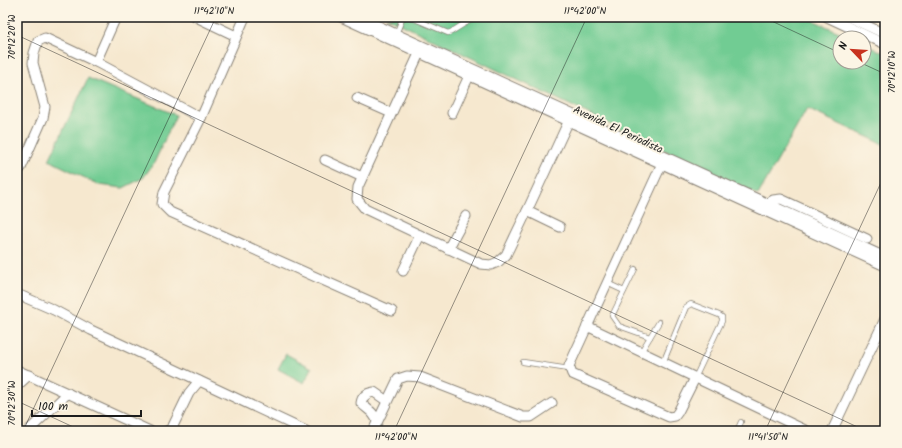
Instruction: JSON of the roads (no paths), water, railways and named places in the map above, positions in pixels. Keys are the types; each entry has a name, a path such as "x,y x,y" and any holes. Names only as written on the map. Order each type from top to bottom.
{"street":[{"path":"96,62 116,17"},
{"path":"196,17 236,36"},
{"path":"245,17 201,118 164,192 162,204 170,212 392,311"},
{"name":"Avenida El Periodista","path":"342,17 421,49 469,76 570,117 885,266"},
{"path":"359,17 396,34 421,49 570,117 506,254 498,262 491,265 481,264 365,209 356,199 358,187 362,177 421,49"},
{"path":"827,17 885,44"},
{"path":"848,17 885,34"},
{"path":"21,168 43,118 45,107 33,63 34,53 38,41 45,38 96,62 201,118"},
{"path":"452,113 469,76"},
{"path":"357,98 391,113"},
{"path":"325,160 362,177"},
{"path":"695,378 678,412 675,416 669,417 572,374 569,369 569,366 663,160 768,203 885,257"},
{"path":"768,203 773,200 781,199 867,240"},
{"path":"527,211 560,227"},
{"path":"448,249 466,216"},
{"path":"402,271 420,235"},
{"path":"17,294 54,310 91,330 199,381 291,428 306,431"},
{"path":"832,431 885,319"},
{"path":"587,326 807,431"},
{"path":"17,370 150,431"},
{"path":"17,386 28,375"},
{"path":"373,431 398,379 406,376 420,377 522,417 531,417 552,403"},
{"path":"167,431 172,428 189,393 199,381"},
{"path":"377,421 374,413 361,404 361,400 368,393 374,392 387,401"},
{"path":"28,431 68,394"}],"lane":[{"path":"396,34 404,17"},
{"path":"410,17 448,33 475,17"},
{"path":"454,17 466,23"},
{"path":"635,269 612,316 619,326 650,337"},
{"path":"607,283 624,291"},
{"path":"663,363 686,307 691,304 719,315 722,317 722,320 695,378"},
{"path":"641,352 659,322"},
{"path":"523,362 569,369"},
{"path":"737,431 742,422"}]}
